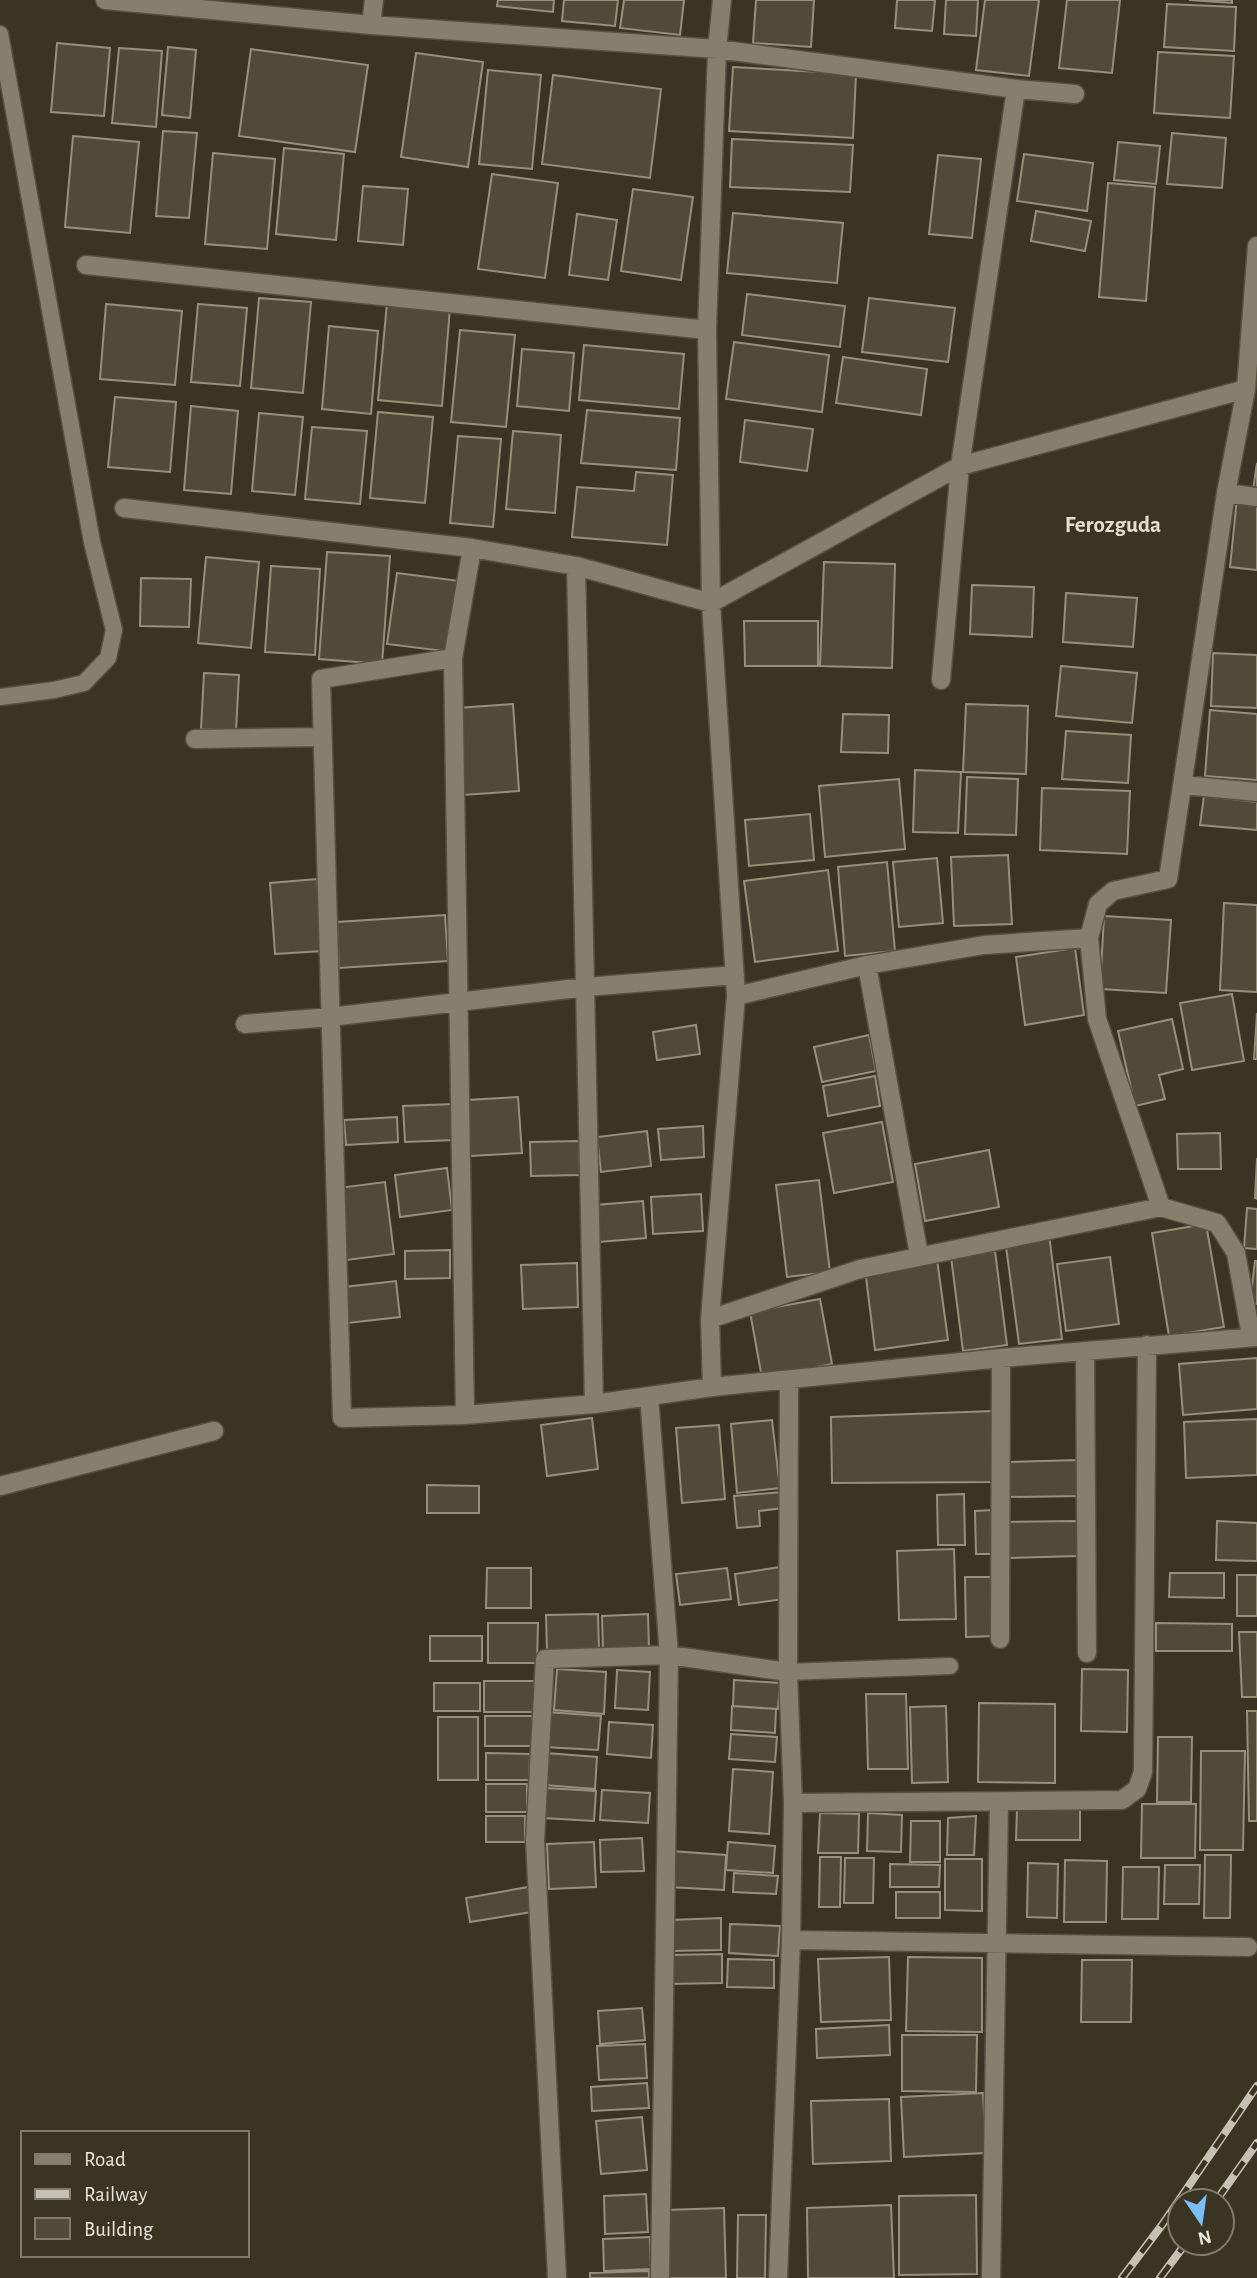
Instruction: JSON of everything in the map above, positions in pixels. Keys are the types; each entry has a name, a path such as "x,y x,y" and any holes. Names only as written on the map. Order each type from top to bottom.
{"street":[{"path":"105,0 371,25 717,49 1016,89 1075,94"},
{"path":"371,25 374,0"},
{"path":"712,1387 710,1319 736,996 710,603 707,330 717,49 722,0"},
{"path":"941,680 960,466 1016,89"},
{"path":"1161,1207 1097,1018 1090,938 1098,904 1113,891 1168,879 1226,493 1246,389 1257,246"},
{"path":"86,265 707,330"},
{"path":"124,508 472,548 576,566 710,603 960,466 1246,389"},
{"path":"1226,493 1257,497"},
{"path":"465,1415 453,658 472,548"},
{"path":"576,566 594,1404"},
{"path":"453,658 321,679 342,1419 465,1415 594,1404 712,1387 1001,1358 1254,1337 1236,1253 1217,1223 1161,1207 860,1269 710,1319"},
{"path":"195,739 323,737"},
{"path":"1183,785 1257,792"},
{"path":"736,996 867,965 984,945 1090,938"},
{"path":"867,965 919,1255"},
{"path":"245,1024 330,1017 586,987 735,975"},
{"path":"793,1803 1122,1800 1137,1789 1143,1772 1147,1345"},
{"path":"1085,1351 1087,1653"},
{"path":"1000,1639 1001,1358"},
{"path":"778,2278 791,1940 793,1803 788,1672 789,1380"},
{"path":"649,1396 669,1655 660,2278"},
{"path":"0,1486 214,1431"},
{"path":"557,2278 535,1840 545,1659 669,1655 788,1672"},
{"path":"991,2278 999,1802"},
{"path":"791,1940 1248,1947"}],"lane":[{"path":"0,34 92,542 114,631 108,658 84,683 0,697"},
{"path":"788,1672 950,1666"}],"building":[{"path":"498,0 554,0 553,12 497,6"},
{"path":"564,0 618,0 615,26 562,21"},
{"path":"624,0 684,0 680,35 620,28"},
{"path":"756,0 814,0 811,47 753,43"},
{"path":"897,0 935,0 932,31 895,28"},
{"path":"946,0 978,0 976,36 944,34"},
{"path":"985,0 1039,0 1029,76 976,70"},
{"path":"1067,0 1120,0 1112,73 1059,68"},
{"path":"1189,0 1232,0 1232,3"},
{"path":"1167,4 1236,7 1234,51 1164,47"},
{"path":"57,43 110,48 104,116 51,112"},
{"path":"168,47 196,50 190,118 162,115"},
{"path":"119,48 162,51 156,127 112,123"},
{"path":"251,49 368,65 355,152 239,136"},
{"path":"1158,52 1234,56 1230,118 1154,113"},
{"path":"416,53 483,62 468,167 401,157"},
{"path":"733,67 856,74 853,138 729,131"},
{"path":"488,70 541,75 532,169 479,164"},
{"path":"553,75 661,89 650,178 542,164"},
{"path":"163,131 197,133 189,218 156,216"},
{"path":"1172,133 1226,138 1222,188 1167,184"},
{"path":"73,136 139,142 130,233 65,227"},
{"path":"732,139 853,145 850,192 730,187"},
{"path":"1118,142 1160,146 1156,184 1114,180"},
{"path":"284,148 344,154 336,240 276,234"},
{"path":"213,153 275,159 267,249 205,244"},
{"path":"1024,154 1093,163 1087,211 1017,201"},
{"path":"938,155 981,159 972,238 929,234"},
{"path":"492,174 558,183 545,278 478,269"},
{"path":"1108,183 1155,187 1146,301 1099,297"},
{"path":"363,186 408,189 403,245 358,241"},
{"path":"633,189 693,197 681,280 621,271"},
{"path":"1036,211 1091,221 1085,251 1031,241"},
{"path":"733,213 843,223 837,283 727,273"},
{"path":"577,214 617,220 608,280 569,275"},
{"path":"747,294 845,306 840,347 742,335"},
{"path":"259,298 311,302 303,393 251,388"},
{"path":"869,298 955,308 948,362 862,352"},
{"path":"387,303 450,308 442,406 378,400"},
{"path":"106,304 182,311 175,385 100,379"},
{"path":"198,304 247,308 240,386 191,382"},
{"path":"329,326 378,331 371,414 322,409"},
{"path":"460,330 515,335 506,427 451,422"},
{"path":"734,342 829,355 822,412 726,399"},
{"path":"584,345 684,354 679,409 579,400"},
{"path":"522,349 574,353 569,411 517,406"},
{"path":"843,357 927,369 921,415 836,403"},
{"path":"115,397 176,402 170,472 108,467"},
{"path":"191,406 238,411 231,494 184,490"},
{"path":"587,410 680,418 676,470 581,463"},
{"path":"378,412 433,417 425,503 370,498"},
{"path":"259,413 303,417 295,495 252,491"},
{"path":"745,420 813,429 807,471 740,462"},
{"path":"312,427 367,431 360,504 305,499"},
{"path":"513,431 561,435 555,513 506,509"},
{"path":"458,436 501,439 493,527 450,523"},
{"path":"1257,463 1257,490 1253,490"},
{"path":"636,472 673,475 667,545 572,537 577,487 634,491"},
{"path":"1237,498 1257,500 1257,570 1230,567"},
{"path":"327,552 390,556 382,664 319,659"},
{"path":"206,557 259,562 251,648 198,643"},
{"path":"824,562 895,564 892,668 820,666"},
{"path":"271,566 320,569 315,655 265,652"},
{"path":"397,573 460,581 451,652 387,644"},
{"path":"141,578 191,579 189,627 140,626"},
{"path":"972,585 1034,587 1032,637 970,634"},
{"path":"1066,593 1137,598 1133,647 1063,642"},
{"path":"744,621 818,621 818,666 745,666"},
{"path":"1213,653 1257,655 1257,708 1211,706"},
{"path":"1061,666 1137,673 1132,723 1056,716"},
{"path":"204,673 239,675 236,731 201,729"},
{"path":"513,704 519,791 463,795 457,708"},
{"path":"966,704 1028,706 1026,774 963,772"},
{"path":"1210,710 1257,714 1257,780 1205,776"},
{"path":"843,714 889,715 888,753 841,752"},
{"path":"1066,731 1131,735 1128,783 1062,779"},
{"path":"915,770 961,772 958,833 913,832"},
{"path":"967,777 1018,779 1016,835 965,834"},
{"path":"899,779 905,849 825,857 819,786"},
{"path":"1042,788 1130,791 1127,854 1040,850"},
{"path":"1204,796 1257,802 1257,830 1200,825"},
{"path":"810,814 814,860 749,866 745,820"},
{"path":"1008,855 1012,924 954,926 951,857"},
{"path":"937,858 943,923 899,927 893,862"},
{"path":"887,862 895,951 845,956 838,867"},
{"path":"828,870 838,951 755,962 744,881"},
{"path":"317,879 323,951 275,954 270,883"},
{"path":"1224,903 1257,905 1257,992 1220,990"},
{"path":"445,915 448,961 339,968 337,922"},
{"path":"1104,916 1171,920 1166,993 1100,989"},
{"path":"1075,948 1084,1015 1025,1025 1016,957"},
{"path":"1232,994 1244,1061 1192,1070 1180,1003"},
{"path":"1257,1013 1257,1059 1254,1059"},
{"path":"1172,1019 1183,1069 1159,1075 1165,1099 1135,1106 1118,1031"},
{"path":"696,1025 700,1054 657,1060 653,1032"},
{"path":"869,1035 876,1071 822,1082 814,1047"},
{"path":"875,1076 880,1106 828,1116 823,1086"},
{"path":"518,1097 522,1153 470,1156 467,1100"},
{"path":"453,1104 455,1140 405,1142 403,1106"},
{"path":"397,1117 398,1142 346,1145 344,1120"},
{"path":"882,1122 893,1182 834,1193 823,1133"},
{"path":"703,1126 704,1157 661,1160 658,1129"},
{"path":"647,1131 651,1166 601,1172 597,1137"},
{"path":"1220,1133 1221,1169 1178,1169 1177,1134"},
{"path":"579,1141 580,1175 531,1176 530,1142"},
{"path":"989,1150 999,1207 925,1221 915,1164"},
{"path":"1257,1158 1257,1199 1255,1198"},
{"path":"447,1168 452,1210 400,1217 395,1175"},
{"path":"819,1180 830,1272 787,1277 776,1185"},
{"path":"385,1182 394,1254 347,1260 338,1188"},
{"path":"701,1194 703,1231 653,1234 651,1197"},
{"path":"643,1201 646,1238 599,1242 595,1205"},
{"path":"1247,1208 1257,1209 1257,1249 1244,1248"},
{"path":"1206,1224 1224,1327 1169,1336 1152,1233"},
{"path":"1049,1234 1062,1339 1019,1344 1005,1239"},
{"path":"450,1250 450,1278 405,1279 405,1251"},
{"path":"995,1251 1007,1345 963,1351 951,1257"},
{"path":"1110,1257 1119,1324 1066,1331 1057,1264"},
{"path":"937,1259 948,1340 875,1350 865,1269"},
{"path":"1257,1261 1257,1304 1250,1303"},
{"path":"577,1263 578,1307 523,1309 521,1265"},
{"path":"396,1281 400,1317 348,1323 344,1287"},
{"path":"820,1299 832,1364 762,1378 750,1312"},
{"path":"1257,1358 1257,1409 1183,1415 1179,1364"},
{"path":"993,1411 994,1482 832,1483 831,1417"},
{"path":"592,1418 598,1469 547,1476 541,1425"},
{"path":"1257,1419 1257,1475 1186,1478 1184,1422"},
{"path":"772,1420 780,1488 737,1493 731,1424"},
{"path":"719,1425 725,1499 682,1503 676,1428"},
{"path":"1078,1460 1079,1496 1008,1497 1007,1462"},
{"path":"427,1485 479,1486 479,1513 427,1513"},
{"path":"782,1492 783,1508 759,1511 760,1526 737,1528 734,1496"},
{"path":"964,1494 965,1545 938,1545 937,1495"},
{"path":"993,1510 993,1554 976,1554 975,1511"},
{"path":"1078,1521 1079,1556 1009,1558 1007,1522"},
{"path":"1217,1521 1257,1523 1257,1561 1216,1560"},
{"path":"954,1549 956,1619 899,1620 897,1551"},
{"path":"780,1567 784,1599 739,1605 735,1574"},
{"path":"487,1568 531,1568 531,1608 486,1608"},
{"path":"727,1568 731,1599 680,1605 676,1574"},
{"path":"1170,1573 1224,1573 1224,1598 1169,1597"},
{"path":"1237,1575 1257,1575 1257,1616 1237,1616"},
{"path":"965,1577 996,1577 995,1636 966,1637"},
{"path":"598,1614 599,1651 547,1652 546,1615"},
{"path":"648,1614 649,1650 603,1652 602,1616"},
{"path":"488,1623 538,1623 537,1663 488,1663"},
{"path":"1156,1623 1232,1624 1232,1651 1156,1651"},
{"path":"1239,1632 1257,1632 1257,1697 1242,1697"},
{"path":"430,1636 482,1636 482,1661 430,1661"},
{"path":"557,1669 606,1672 604,1714 554,1710"},
{"path":"1082,1669 1128,1670 1127,1732 1081,1731"},
{"path":"617,1670 650,1672 648,1710 615,1708"},
{"path":"734,1680 780,1683 778,1709 733,1706"},
{"path":"484,1681 535,1681 535,1712 484,1712"},
{"path":"434,1683 480,1683 480,1711 434,1711"},
{"path":"866,1694 906,1694 908,1769 868,1769"},
{"path":"979,1703 1055,1704 1055,1783 978,1782"},
{"path":"732,1706 776,1709 775,1733 731,1730"},
{"path":"946,1706 948,1782 912,1783 910,1707"},
{"path":"1247,1711 1257,1711 1257,1821 1249,1821"},
{"path":"548,1712 601,1716 598,1750 545,1747"},
{"path":"485,1716 532,1716 532,1746 485,1746"},
{"path":"438,1717 478,1717 478,1780 438,1780"},
{"path":"609,1722 653,1725 651,1758 607,1754"},
{"path":"731,1734 777,1737 775,1762 729,1759"},
{"path":"1158,1737 1192,1737 1191,1802 1157,1802"},
{"path":"1201,1751 1245,1751 1243,1850 1200,1850"},
{"path":"486,1753 530,1754 529,1780 486,1780"},
{"path":"546,1753 597,1757 595,1789 544,1785"},
{"path":"733,1769 773,1772 769,1834 729,1831"},
{"path":"486,1784 527,1784 527,1812 486,1812"},
{"path":"546,1788 596,1791 594,1821 543,1818"},
{"path":"602,1790 650,1793 648,1823 600,1820"},
{"path":"1142,1804 1196,1804 1195,1858 1141,1858"},
{"path":"1017,1808 1080,1808 1080,1840 1016,1840"},
{"path":"820,1813 859,1814 858,1853 818,1853"},
{"path":"868,1813 902,1815 901,1852 867,1851"},
{"path":"486,1816 525,1816 525,1842 486,1842"},
{"path":"976,1816 974,1855 947,1855 948,1818"},
{"path":"911,1821 940,1821 940,1862 910,1862"},
{"path":"642,1838 644,1871 601,1872 600,1840"},
{"path":"594,1842 596,1887 549,1889 547,1844"},
{"path":"728,1842 775,1846 773,1873 726,1870"},
{"path":"671,1851 726,1855 724,1890 668,1887"},
{"path":"1205,1855 1231,1855 1230,1918 1204,1918"},
{"path":"820,1857 841,1857 840,1907 819,1907"},
{"path":"845,1858 874,1858 873,1903 844,1903"},
{"path":"945,1859 982,1859 982,1911 945,1910"},
{"path":"1065,1860 1107,1861 1106,1922 1064,1922"},
{"path":"1028,1863 1058,1864 1057,1918 1027,1917"},
{"path":"890,1864 940,1865 939,1887 890,1887"},
{"path":"1165,1865 1200,1865 1199,1904 1164,1904"},
{"path":"1123,1867 1159,1867 1158,1919 1122,1919"},
{"path":"734,1873 778,1876 776,1894 733,1892"},
{"path":"528,1887 532,1912 470,1922 466,1898"},
{"path":"896,1892 940,1892 940,1918 896,1918"},
{"path":"721,1918 721,1950 670,1951 670,1920"},
{"path":"730,1924 780,1926 778,1956 729,1953"},
{"path":"722,1954 722,1983 670,1984 670,1955"},
{"path":"889,1957 891,2020 821,2022 818,1959"},
{"path":"908,1957 982,1958 982,2032 906,2031"},
{"path":"728,1959 774,1960 774,1988 727,1987"},
{"path":"1082,1960 1132,1960 1131,2022 1081,2022"},
{"path":"642,2008 645,2040 600,2044 598,2011"},
{"path":"889,2025 890,2055 817,2058 816,2029"},
{"path":"902,2035 977,2035 976,2092 902,2091"},
{"path":"645,2044 647,2078 599,2080 597,2046"},
{"path":"647,2083 649,2108 592,2111 591,2087"},
{"path":"983,2093 986,2153 904,2157 901,2097"},
{"path":"889,2099 891,2161 813,2164 811,2101"},
{"path":"642,2117 647,2170 601,2174 596,2121"},
{"path":"646,2194 648,2232 605,2234 604,2196"},
{"path":"976,2195 977,2274 899,2275 899,2196"},
{"path":"891,2205 894,2278 808,2278 807,2208"},
{"path":"724,2208 726,2278 667,2278 665,2210"},
{"path":"738,2215 766,2215 765,2278 737,2278"},
{"path":"650,2237 651,2269 604,2271 603,2239"},
{"path":"649,2271 649,2278 590,2278 590,2273"}],"railway":[{"path":"1122,2278 1162,2225 1257,2086"},
{"path":"1226,2187 1257,2143"},
{"path":"1160,2278 1176,2257"}],"district":[{"name":"Ferozguda","path":"1113,525"}]}
